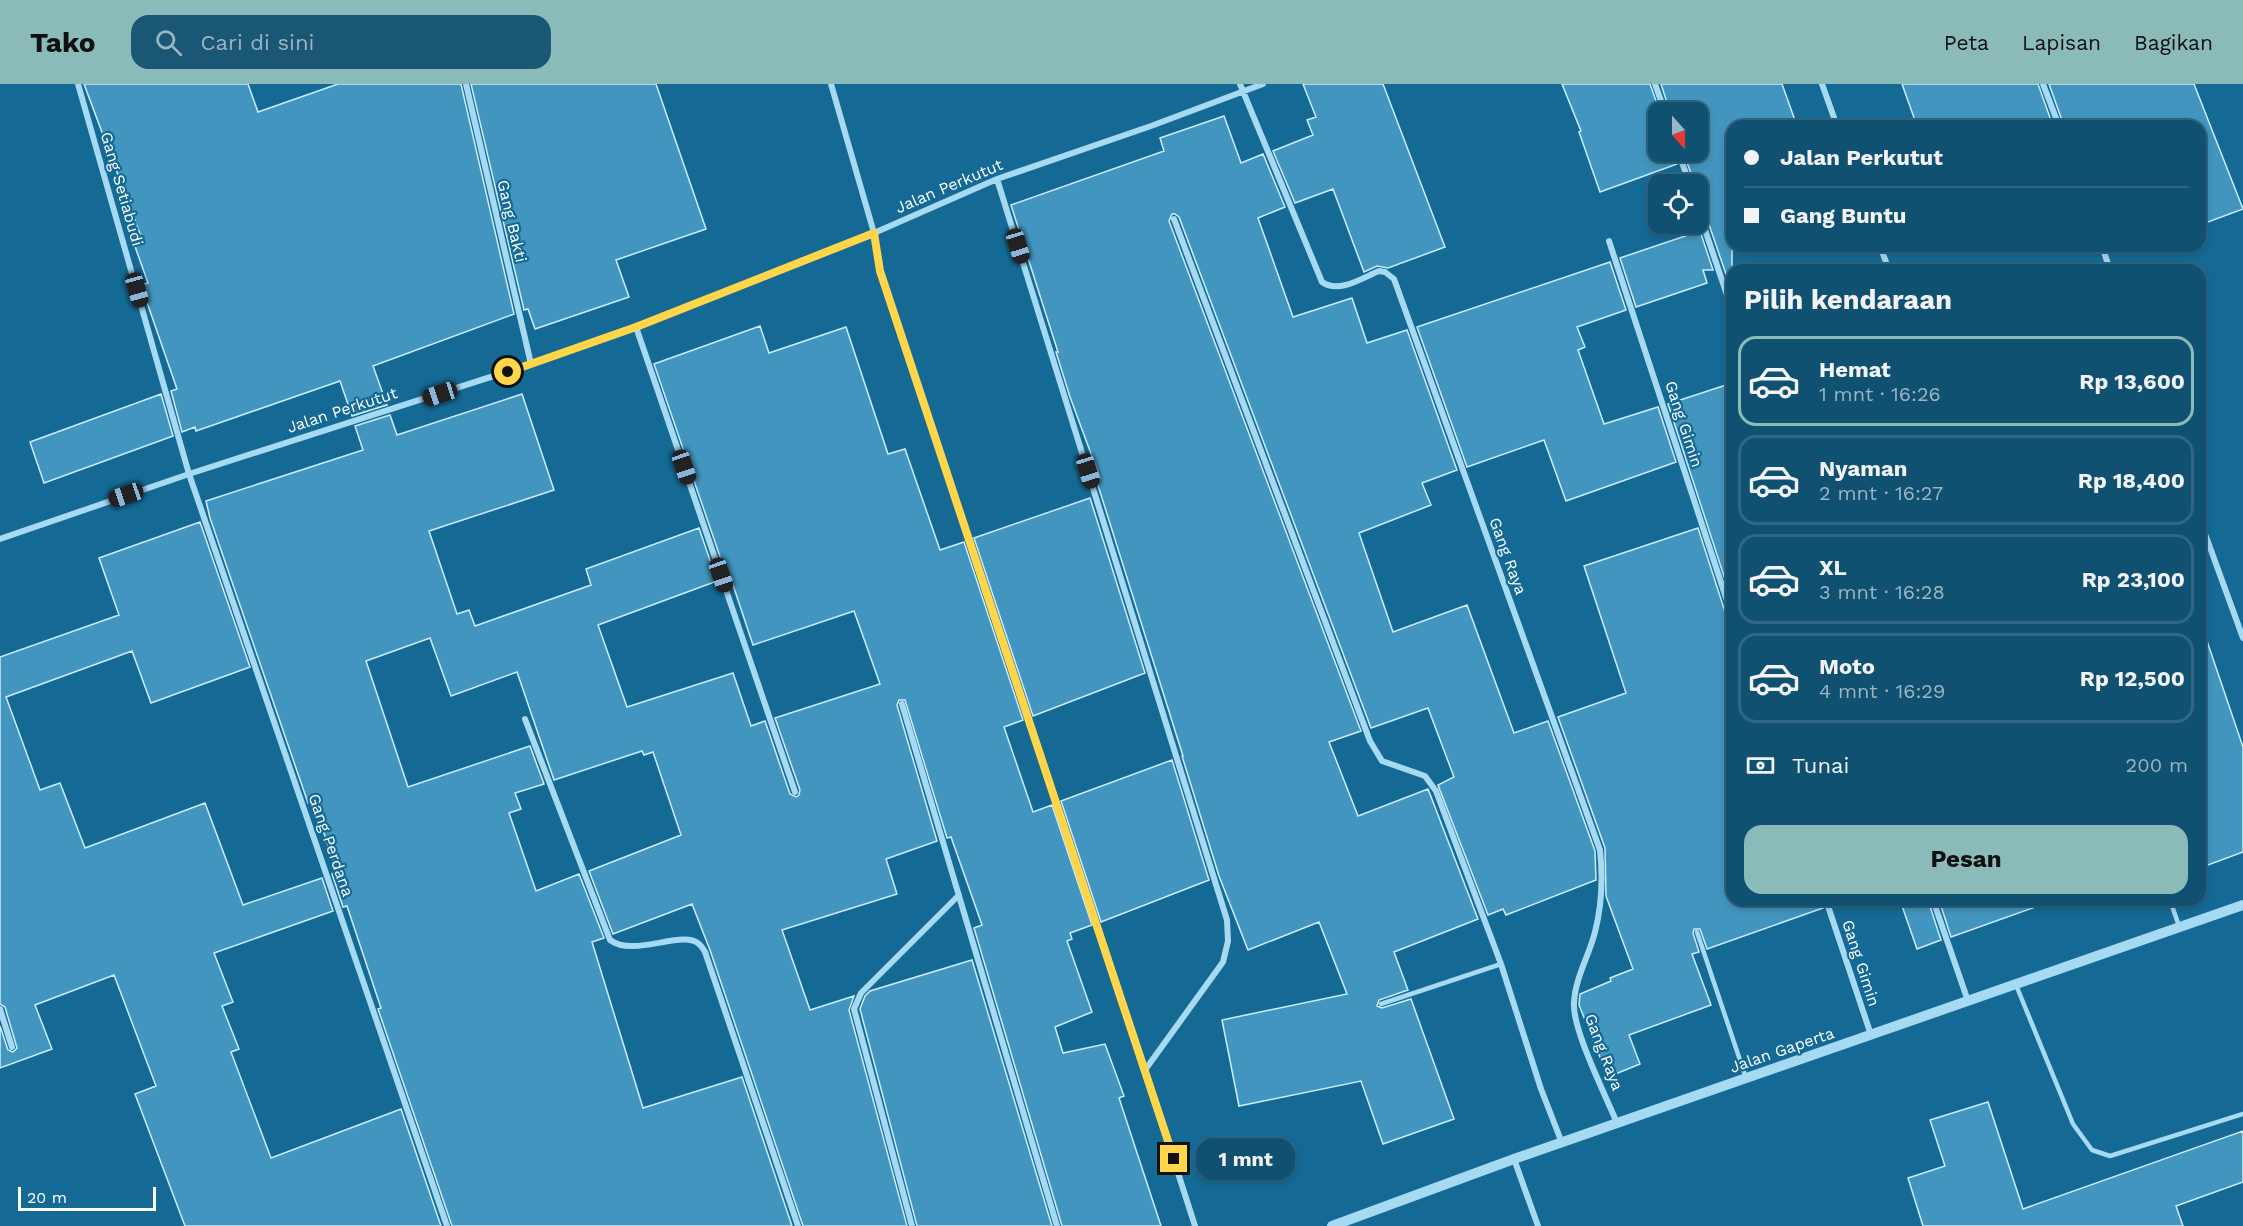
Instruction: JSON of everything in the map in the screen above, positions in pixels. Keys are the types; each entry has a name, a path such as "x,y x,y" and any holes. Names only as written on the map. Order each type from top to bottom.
{"street":[{"name":"Gang Setiabudi","path":"78,84 189,474"},
{"name":"Gang Bakti","path":"466,84 531,364"},
{"path":"831,84 874,233 880,271 1195,1226"},
{"name":"Jalan Perkutut","path":"0,539 189,474 531,364 636,327 874,233 997,179 1151,126 1241,88 1263,84"},
{"path":"1656,84 1662,102"},
{"path":"1822,84 1835,120"},
{"path":"2043,84 2057,120"},
{"name":"Gang Raya","path":"1241,88 1322,282 1334,288 1379,271 1385,272 1394,279 1600,850 1603,877 1595,932 1576,988 1574,1004 1576,1024 1617,1123"},
{"path":"997,179 1227,920 1228,941 1223,962 1145,1070"},
{"path":"1174,219 1371,741 1382,761 1416,772 1431,782 1501,964 1541,1089 1562,1143"},
{"path":"1706,234 1726,292"},
{"name":"Gang Gimin","path":"1609,242 1726,598"},
{"path":"636,327 795,792"},
{"name":"Gang Perdana","path":"189,474 447,1226"},
{"path":"2206,536 2243,638"},
{"path":"902,704 1057,1226"},
{"path":"525,719 610,940 615,944 642,946 686,939 699,943 705,952 798,1226"},
{"path":"912,1226 854,1009 861,993 959,895"},
{"name":"Jalan Gaperta","path":"1332,1226 1514,1159 2243,905"},
{"name":"Gang Gimin","path":"1828,906 1871,1035"},
{"path":"1936,906 1968,1002"},
{"path":"0,1009 12,1047"},
{"path":"1514,1159 1538,1226"}],"lane":[{"path":"2172,906 2179,927"},
{"path":"1697,932 1746,1078"},
{"path":"1381,1004 1501,964"},
{"path":"2016,984 2073,1124 2092,1150 2110,1156 2243,1114"}],"building":[{"path":"84,84 248,84 258,112 338,84 461,84 514,314 373,366 387,405 352,416 340,381 196,431 195,427 182,432 171,391 177,389 141,285 148,283 132,238 140,234"},
{"path":"471,84 656,84 706,229 616,260 629,297 535,329 528,309 524,310"},
{"path":"1303,84 1383,84 1445,247 1388,268 1377,266 1364,272 1333,189 1295,203 1273,151 1313,135 1307,120 1316,117"},
{"path":"1562,84 1650,84 1656,102 1648,102 1648,162 1676,162 1677,164 1600,192 1579,132 1581,131"},
{"path":"1661,84 1782,84 1795,120 1726,120 1726,252 1732,252 1732,264 1726,264 1726,274 1708,222 1708,174 1691,174 1687,162 1708,162 1708,102 1667,102"},
{"path":"1902,84 2038,84 2051,120 1915,120"},
{"path":"2049,84 2194,84 2243,209 2206,223 2206,120 2062,120"},
{"path":"1224,116 1241,163 1263,154 1285,207 1258,218 1293,317 1352,298 1367,343 1407,330 1457,470 1422,483 1431,505 1359,533 1393,632 1467,605 1514,733 1548,721 1595,851 1596,880 1506,915 1503,909 1488,915 1438,785 1454,777 1428,708 1371,728 1179,217 1172,214 1169,221 1361,731 1329,742 1358,816 1428,789 1478,919 1394,952 1408,990 1379,1000 1377,1006 1382,1008 1411,999 1454,1119 1383,1144 1361,1081 1239,1106 1222,1020 1347,994 1319,922 1248,950 1219,876 1096,479 1100,478 1070,397 1011,205 1164,151 1160,138"},
{"path":"1691,234 1701,234 1713,270 1703,270 1707,283 1636,307 1620,258"},
{"path":"1610,262 1626,310 1577,327 1585,347 1578,350 1604,424 1658,407 1676,462 1566,501 1544,440 1467,467 1417,327"},
{"path":"760,326 769,353 846,327 888,454 905,449 940,550 964,542 1023,720 1004,727 1033,812 1052,805 1092,925 1070,933 1072,939 1067,941 1092,1012 1055,1027 1063,1053 1105,1044 1124,1096 1119,1098 1161,1226 1062,1226 974,928 982,925 951,837 947,838 905,700 899,700 897,705 937,841 886,859 897,894 782,930 810,1010 854,996 849,1010 907,1226 803,1226 710,950 692,904 613,934 589,871 681,835 653,752 644,755 642,751 554,780 517,672 451,696 430,638 366,661 408,787 530,746 544,784 515,793 521,809 509,813 536,891 579,874 604,938 592,942 643,1108 742,1077 792,1226 452,1226 378,1009 381,1008 347,906 343,907 332,874 337,872 313,801 308,803 206,501 363,450 355,426 390,415 397,435 522,394 554,490 429,531 457,614 469,610 475,626 591,585 586,569 699,528 717,581 598,625 627,707 733,673 751,726 765,721 790,794 796,797 800,790 775,718 880,684 854,611 753,645 730,576 727,577 654,364"},
{"path":"1726,385 1726,583 1668,404"},
{"path":"161,394 173,436 44,483 30,442"},
{"path":"1090,498 1145,673 1033,716 974,538"},
{"path":"200,522 250,667 151,703 132,651 6,697 40,790 60,783 85,848 205,803 243,905 322,878 333,911 214,953 233,1002 222,1006 239,1049 231,1052 271,1158 401,1109 441,1226 185,1226 135,1094 156,1086 114,975 35,1005 52,1049 0,1068 0,1026 8,1050 13,1052 17,1048 5,1007 0,1004 0,657 119,615 99,558"},
{"path":"1698,528 1726,615 1726,906 1822,906 1823,908 1707,949 1700,929 1694,929 1693,933 1699,952 1692,954 1711,1005 1629,1035 1640,1064 1608,1077 1579,1005 1580,994 1633,969 1606,896 1605,848 1558,717 1626,693 1584,566"},
{"path":"2206,641 2243,747 2243,852 2206,866"},
{"path":"1172,760 1209,880 1101,922 1061,801"},
{"path":"1902,906 1930,906 1941,940 1917,949"},
{"path":"1941,906 2038,906 1951,937"},
{"path":"972,960 1052,1226 917,1226 860,1009 865,996 870,991"},
{"path":"1988,1102 2023,1209 2243,1131 2243,1182 2176,1206 2183,1226 1923,1226 1908,1178 1945,1166 1930,1120"}],"route":[{"path":"508,372 636,327 874,233 880,271 1174,1159"}]}
